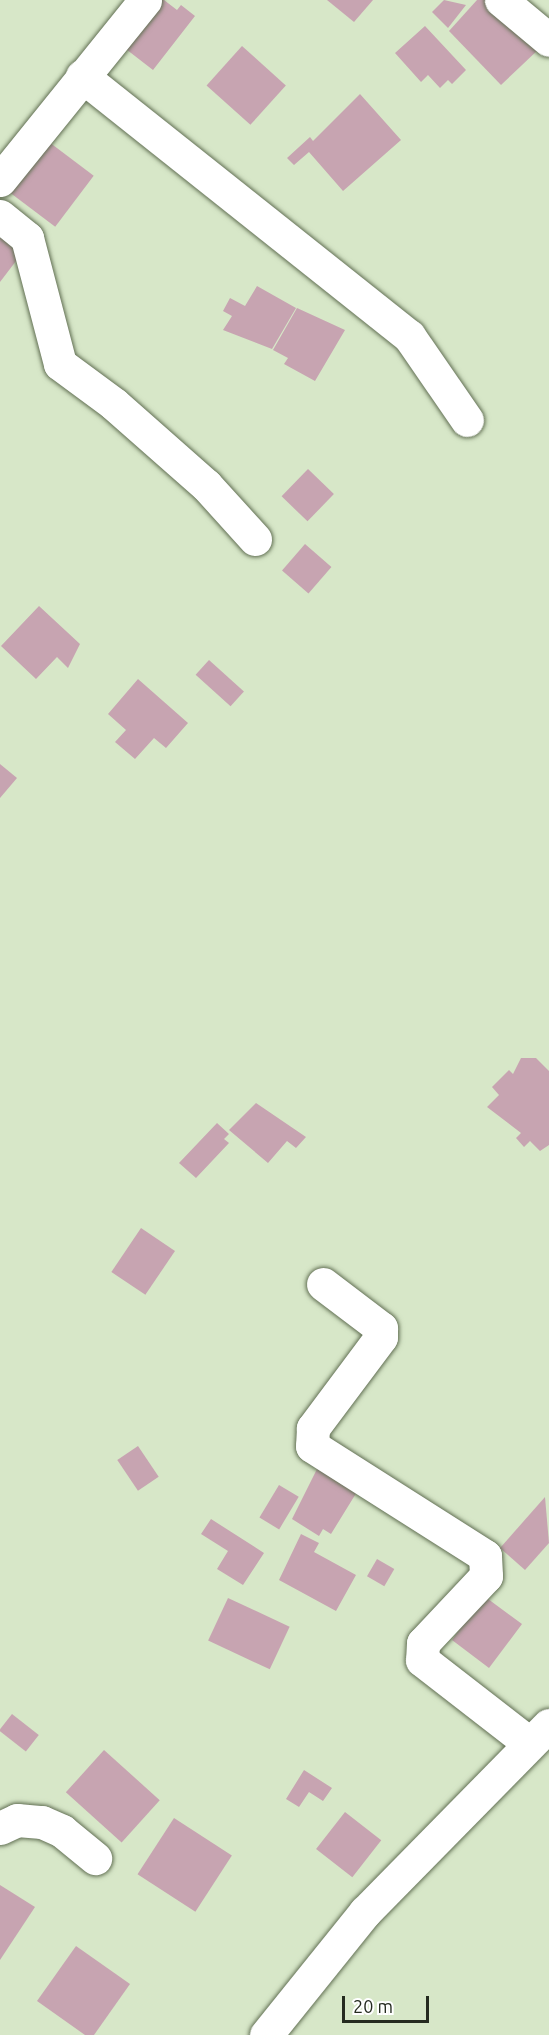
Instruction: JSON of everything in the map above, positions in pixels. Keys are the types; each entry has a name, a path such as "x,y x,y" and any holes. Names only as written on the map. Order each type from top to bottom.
{"street":[{"path":"0,180 145,0"},
{"path":"512,3 549,40"},
{"path":"82,76 409,336 467,420"},
{"path":"0,216 27,238 60,364 181,463 255,539"},
{"path":"266,2035 365,1912 539,1734 422,1660 423,1643 486,1576 485,1556 312,1446 313,1428 381,1336 381,1328 323,1284"},
{"path":"0,1828 17,1820 42,1822 62,1831 95,1858"}],"building":[{"path":"152,0 164,0 177,10 181,5 195,16 153,70 122,46"},
{"path":"327,0 373,0 354,22"},
{"path":"444,0 466,5 448,28 432,12"},
{"path":"477,0 491,0 539,49 501,85 449,31"},
{"path":"425,26 466,70 452,84 448,80 440,88 428,75 421,82 395,53"},
{"path":"242,46 286,85 250,125 207,85"},
{"path":"360,94 401,140 343,191 309,152 294,165 287,158 310,137 313,141"},
{"path":"45,139 94,176 55,227 6,190"},
{"path":"0,229 26,248 0,282"},
{"path":"257,286 296,308 272,349 223,330 232,316 223,311 230,298 245,306"},
{"path":"297,308 345,330 315,381 284,364 288,358 273,350"},
{"path":"308,469 334,494 307,521 282,496"},
{"path":"305,544 331,567 308,593 282,570"},
{"path":"39,606 80,644 68,668 57,657 36,679 1,646"},
{"path":"209,660 244,691 231,706 196,675"},
{"path":"138,679 188,723 166,748 154,738 135,759 115,742 126,730 108,714"},
{"path":"0,764 17,778 0,798"},
{"path":"521,1058 536,1058 549,1071 549,1145 540,1151 530,1141 524,1147 516,1138 521,1133 487,1107 499,1095 492,1087 509,1070 513,1074"},
{"path":"256,1103 306,1137 296,1148 287,1141 268,1163 229,1130"},
{"path":"217,1123 229,1134 224,1139 229,1143 196,1178 179,1163"},
{"path":"141,1228 175,1251 145,1295 111,1272"},
{"path":"138,1446 159,1477 138,1491 117,1460"},
{"path":"320,1463 360,1487 331,1534 323,1529 319,1536 292,1519"},
{"path":"279,1485 299,1497 279,1529 259,1518"},
{"path":"545,1497 549,1543 525,1570 500,1548"},
{"path":"211,1519 264,1553 243,1585 217,1569 228,1551 201,1534"},
{"path":"301,1534 319,1543 314,1552 356,1575 336,1611 279,1580"},
{"path":"377,1559 394,1569 384,1586 367,1576"},
{"path":"484,1596 522,1624 489,1668 452,1640 461,1627 456,1623"},
{"path":"228,1598 290,1627 270,1669 208,1641"},
{"path":"12,1714 39,1735 26,1751 0,1731"},
{"path":"104,1750 160,1800 122,1843 66,1792"},
{"path":"304,1770 332,1788 323,1801 309,1792 299,1807 286,1799"},
{"path":"345,1812 381,1840 352,1877 316,1849"},
{"path":"174,1818 232,1856 195,1912 138,1874"},
{"path":"0,1885 35,1907 0,1960"},
{"path":"76,1946 130,1984 94,2035 85,2035 37,2001"}]}
